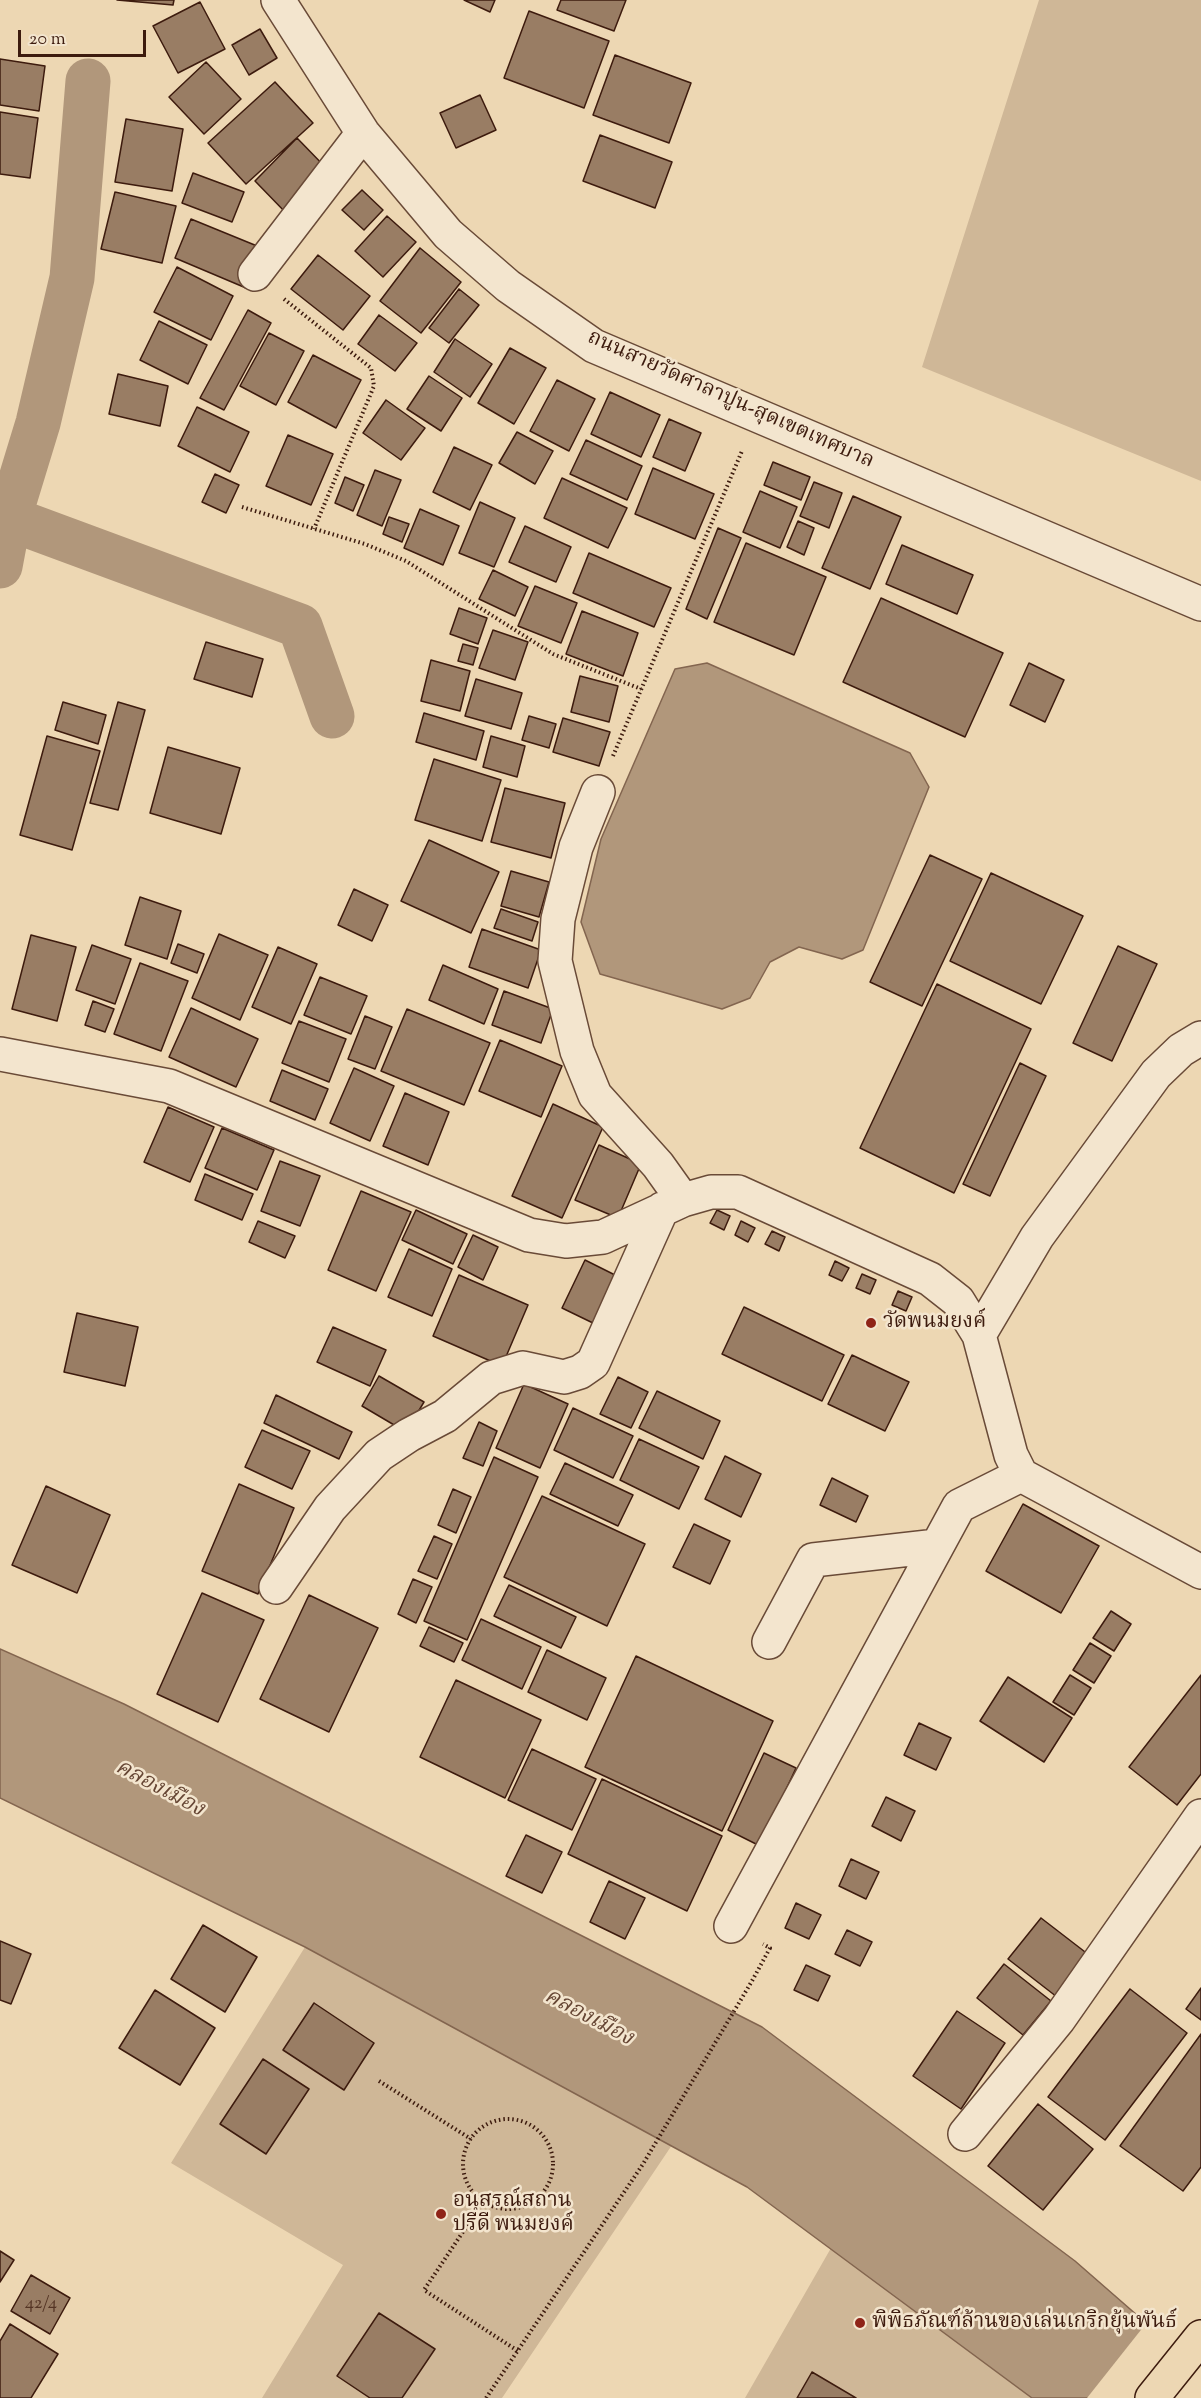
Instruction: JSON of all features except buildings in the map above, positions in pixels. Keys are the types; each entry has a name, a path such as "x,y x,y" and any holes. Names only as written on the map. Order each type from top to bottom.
{"main road":[{"path":"1152,2398 1201,2337"}],"street":[{"name":"ถนนสายวัดศาลาปูน-สุดเขตเทศบาล","path":"278,0 363,133 448,234 508,286 594,346 1201,604"},
{"path":"255,274 363,133"},
{"path":"276,1587 330,1508 379,1455 409,1435 445,1416 490,1378 523,1368 564,1377 580,1372 593,1363 672,1205 658,1165 595,1095 577,1051 555,961 558,919 576,847 598,792"},
{"path":"979,1335 1037,1237 1156,1074 1180,1050 1201,1038"},
{"path":"0,1054 170,1086 530,1235 566,1241 603,1238 672,1205 711,1192 738,1192 930,1279 958,1301 979,1335 1011,1455 1021,1475 1201,1572"},
{"path":"731,1926 959,1506 1021,1475"},
{"path":"769,1642 813,1560 937,1546"},
{"path":"964,2134 1059,2019 1201,1816"}],"path":[{"path":"255,274 371,368 374,386 314,529"},
{"path":"598,792 758,415"},
{"path":"242,507 365,544 406,561 553,654 641,689"},
{"path":"486,2398 643,2164 752,1981"},
{"path":"379,2081 471,2139"},
{"path":"500,2120 517,2120 533,2127 546,2139 552,2156 553,2174 546,2189 533,2202 517,2209 499,2208 483,2202 471,2189 464,2173 464,2155 471,2139 483,2126 500,2120"},
{"path":"483,2202 424,2290 518,2351"}],"shaded area":[{"path":"1039,0 1201,0 1201,481 922,367"},
{"name":"อนุสรณ์สถาน ปรีดี พนมยงค์","path":"305,1947 672,2145 502,2398 262,2398 343,2265 171,2163"},
{"name":"พิพิธภัณฑ์ล้านของเล่นเกริกยุ้นพันธ์","path":"831,2248 1032,2398 745,2398"}],"water":[{"path":"707,663 910,753 929,787 863,950 842,959 799,947 770,962 750,998 722,1009 600,974 581,922 601,839 675,669"},
{"name":"คลองเมือง","path":"0,1649 124,1704 762,2027 1075,2261 1201,2371 1201,2398 1032,2398 747,2187 305,1947 0,1798"}],"pier":[{"path":"1148,2321 1201,2367 1201,2398 1087,2398"}],"waterway":[{"path":"0,566 9,518 38,423 72,278 88,81"},
{"path":"0,515 300,626 332,716"}],"place":[{"name":"วัดพนมยงค์","path":"871,1323"},
{"name":"อนุสรณ์สถาน ปรีดี พนมยงค์","path":"441,2214"},
{"name":"พิพิธภัณฑ์ล้านของเล่นเกริกยุ้นพันธ์","path":"860,2323"}]}
